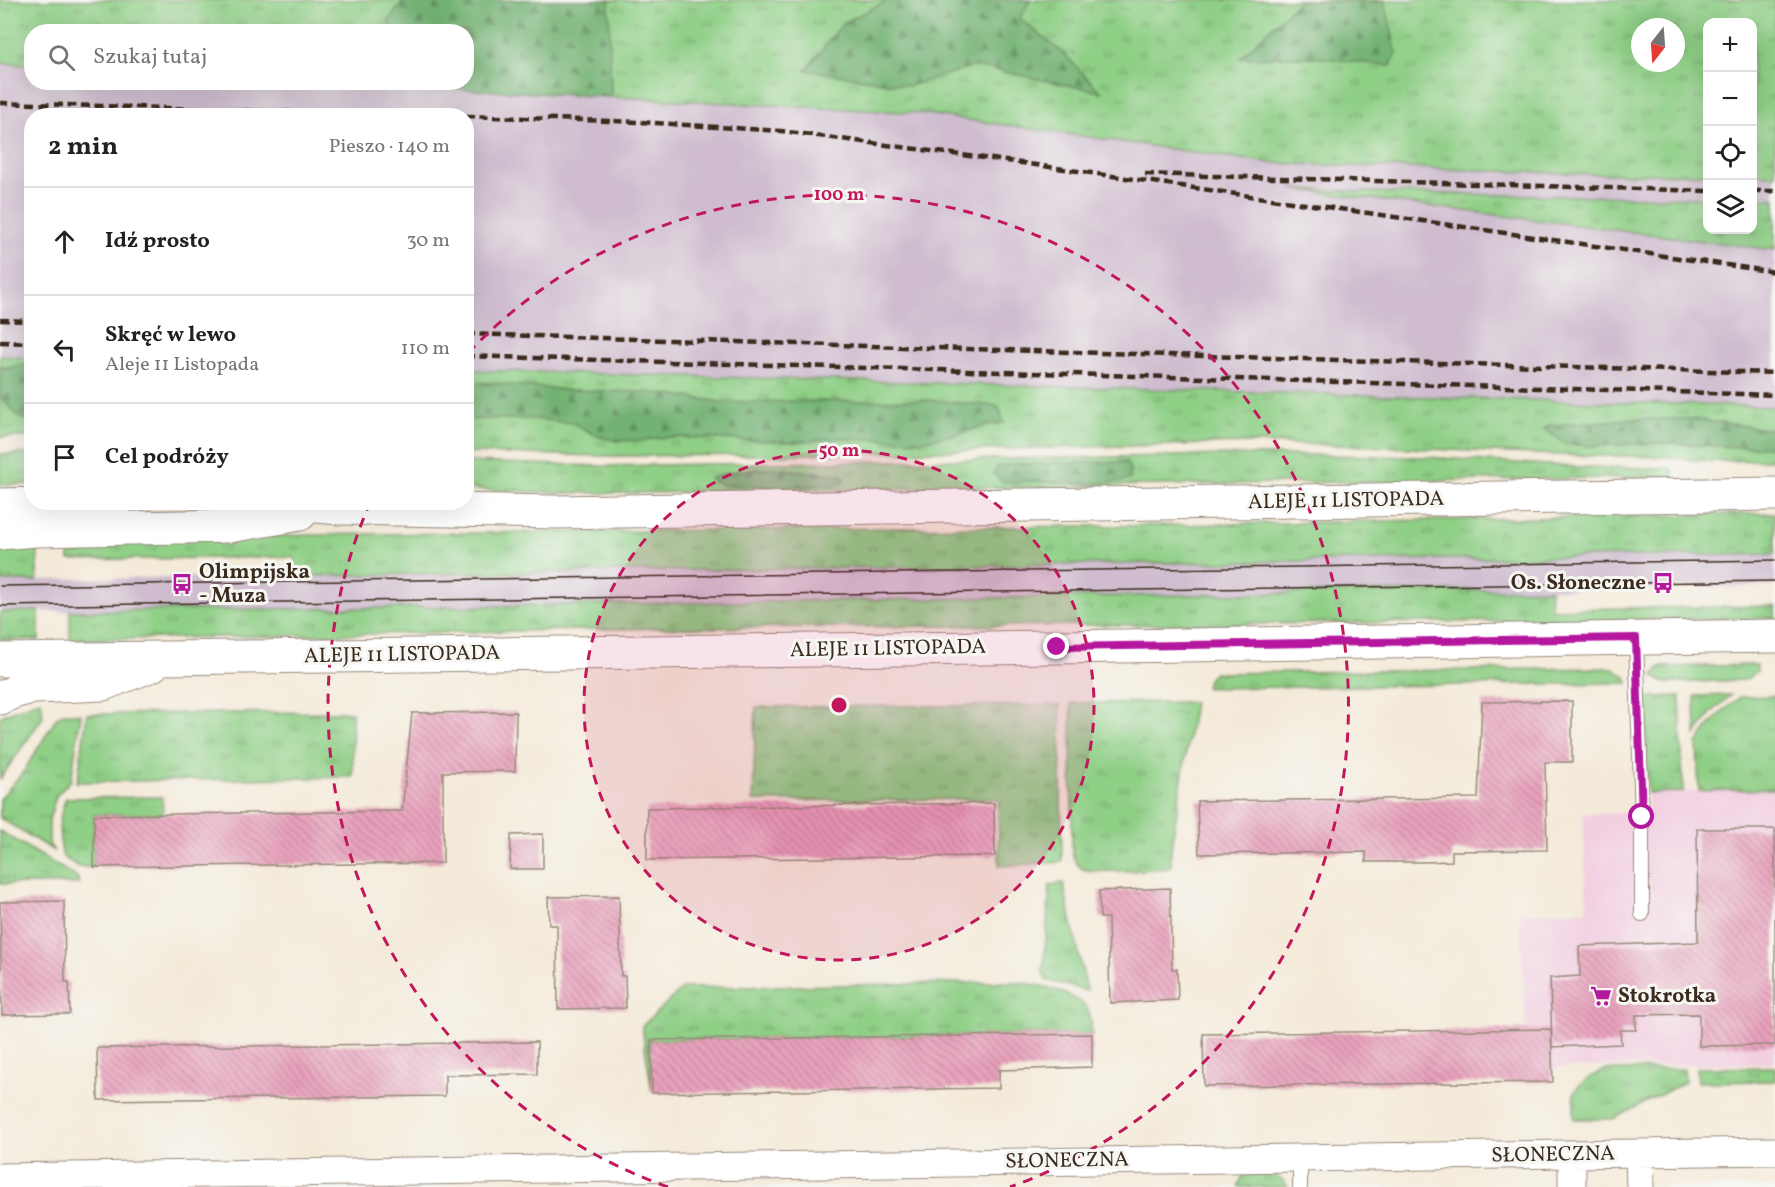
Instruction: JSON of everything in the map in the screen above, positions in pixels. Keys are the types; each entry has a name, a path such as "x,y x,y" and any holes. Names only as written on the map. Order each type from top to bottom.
{"main road":[{"name":"ALEJE 11 LISTOPADA","path":"447,510 669,511 1775,494"},
{"path":"0,504 24,504"},
{"path":"0,533 36,530 229,526 328,510"},
{"name":"ALEJE 11 LISTOPADA","path":"0,660 1775,636"},
{"path":"0,698 34,687 103,684 170,657"}],"street":[{"name":"SŁONECZNA","path":"0,1177 467,1178 1300,1158 1775,1152"},
{"path":"1639,1154 1640,1187"},
{"path":"1572,1155 1572,1187"}],"lane":[{"path":"1636,638 1642,817 1642,914"},
{"path":"1300,1158 1300,1187"}],"shaded area":[{"path":"0,61 24,63 24,90 474,89 920,113 1270,163 1585,174 1703,174 1703,234 1757,234 1757,174 1775,175 1775,407 474,370 474,108 24,108 24,358 0,356"},
{"path":"1775,554 1775,586 0,612 0,581"},
{"path":"1775,789 1775,1063 1552,1068 1552,1029 1526,1030 1520,914 1587,910 1583,814 1649,812 1648,793"}],"green space":[{"path":"0,0 1775,0 1775,175 1757,174 1757,18 1703,18 1703,174 1585,174 1270,163 920,113 474,90 474,24 24,24 24,65 0,63"},
{"path":"404,0 609,0 611,97 474,90 474,24 389,24 389,20"},
{"path":"889,0 1030,0 1020,19 1062,52 1101,92 975,66 909,86 806,70 843,23"},
{"path":"1300,0 1385,2 1396,51 1391,66 1314,57 1240,58"},
{"path":"1292,189 1390,193 1703,198 1703,234 1757,234 1757,198 1775,199 1775,250"},
{"path":"0,356 24,358 24,437 0,437"},
{"path":"24,364 24,419 20,418 0,396 0,367"},
{"path":"474,370 1775,407 1775,460 1718,461 1671,457 1555,455 1253,443 772,455 605,456 474,453"},
{"path":"474,382 568,390 649,392 722,402 930,400 998,406 1004,423 920,441 841,438 795,442 670,437 617,441 597,436 573,423 534,419 474,420"},
{"path":"1632,419 1693,419 1775,430 1775,447 1666,443 1590,446 1566,444 1544,429 1551,425"},
{"path":"0,454 24,454 24,484 0,485"},
{"path":"1328,455 1427,457 1578,467 1670,468 1673,470 1674,477 636,493 474,489 474,462 599,466"},
{"path":"1126,462 1130,469 1130,479 1095,484 1011,482 1001,481 994,474 997,467 1014,464"},
{"path":"772,468 842,475 844,479 842,483 835,485 771,487 722,485 710,479 732,472"},
{"path":"1775,513 1775,554 294,576 294,557 69,560 69,540 365,534 1179,525"},
{"path":"38,540 37,581 0,581 0,544"},
{"path":"1550,589 1551,609 1775,606 1775,618 665,628 70,640 70,611"},
{"path":"39,611 39,640 0,640 0,612"},
{"path":"1757,665 1757,671 1746,680 1664,683 1653,676 1660,667"},
{"path":"1613,668 1626,677 1628,683 1206,688 1208,679 1214,673"},
{"path":"1731,695 1711,713 1696,735 1695,696"},
{"path":"1680,696 1683,792 1648,793 1645,697"},
{"path":"1775,696 1775,789 1699,791 1697,743 1710,725 1740,697"},
{"path":"41,700 43,717 0,779 0,717"},
{"path":"1194,702 1171,849 1171,868 1097,871 1081,868 1072,852 1071,703"},
{"path":"1060,705 1062,862 999,866 998,799 753,801 756,707"},
{"path":"352,712 353,777 76,782 87,714"},
{"path":"64,713 81,714 71,780 56,796 49,820 49,844 54,851 0,818 0,799 24,771 57,717"},
{"path":"162,797 163,814 94,815 94,867 79,867 63,857 59,827 66,798"},
{"path":"0,831 78,878 79,884 0,884"},
{"path":"1063,883 1087,991 1046,980 1043,972 1050,885"},
{"path":"1011,982 1054,989 1075,998 1088,1011 1092,1034 650,1040 652,1093 642,1026 683,988"},
{"path":"1775,1067 1775,1081 1698,1082 1697,1068"},
{"path":"1684,1069 1685,1082 1613,1119 1574,1119 1574,1092 1592,1076 1605,1070"},
{"path":"1247,1174 1275,1176 1288,1187 1238,1187 1242,1177"}],"building":[{"path":"1572,701 1572,762 1545,762 1547,850 1452,851 1452,861 1425,862 1366,862 1366,852 1199,854 1197,801 1478,798 1482,702"},
{"path":"516,712 515,771 443,772 443,863 94,867 94,815 402,811 412,713"},
{"path":"994,803 995,856 647,860 647,808"},
{"path":"1697,829 1775,829 1775,1045 1699,1046 1699,1014 1636,1015 1636,1030 1620,1030 1621,1044 1552,1047 1550,978 1580,976 1579,946 1698,942"},
{"path":"543,834 543,869 510,869 511,835"},
{"path":"1170,888 1172,969 1177,969 1178,1000 1110,1003 1108,918 1100,918 1099,891"},
{"path":"619,896 621,976 625,976 626,1008 558,1009 557,925 549,925 548,897"},
{"path":"64,901 65,982 69,982 70,1014 2,1015 0,902"},
{"path":"1551,1029 1553,1082 1204,1086 1203,1034"},
{"path":"1092,1034 1092,1067 999,1070 999,1088 652,1093 651,1040"},
{"path":"537,1042 537,1074 445,1075 445,1096 98,1100 97,1048"}],"tram line":[{"path":"0,586 1775,560"},
{"path":"0,606 1775,581"}],"railway":[{"path":"0,103 167,108"},
{"path":"474,116 640,122 781,131 1029,164 1775,272"},
{"path":"1145,174 1703,191"},
{"path":"1757,191 1775,191"},
{"path":"0,320 24,321"},
{"path":"474,334 1775,373"},
{"path":"0,342 24,343"},
{"path":"474,356 1775,395"}],"place":[{"name":"Os. Słoneczne","path":"1663,583"},
{"name":"Olimpijska - Muza","path":"182,584"},
{"name":"Stokrotka","path":"1601,996"}],"route":[{"path":"1057,647 1636,638 1642,817"}]}
